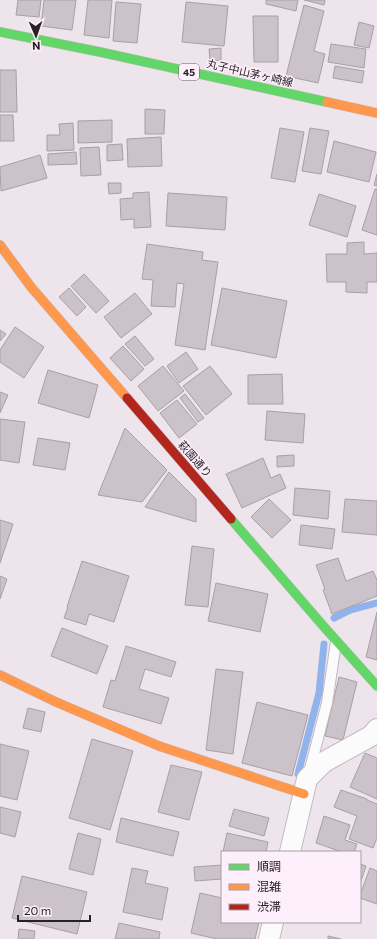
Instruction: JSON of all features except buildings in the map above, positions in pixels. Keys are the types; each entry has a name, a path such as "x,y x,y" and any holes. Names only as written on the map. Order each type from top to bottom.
{"street":[{"name":"丸子中山茅ヶ崎線","path":"0,32 100,52 377,113"},
{"name":"萩園通り","path":"0,246 31,287 377,686"},
{"path":"0,675 56,702 159,746 306,786"},
{"path":"290,851 306,786 324,762 371,736 377,729"},
{"path":"269,939 273,923"}],"lane":[{"path":"306,786 327,703 336,640"}],"waterway":[{"path":"334,618 350,610 377,603"},
{"path":"298,774 319,693 324,644"}],"traffic: fast":[{"path":"0,32 100,52 327,102"},
{"path":"231,519 377,686"}],"traffic: slow":[{"path":"327,102 377,113"},
{"path":"0,245 31,287 127,398"},
{"path":"0,675 56,702 159,746 304,794"}],"traffic: jam":[{"path":"127,398 231,519"}]}
